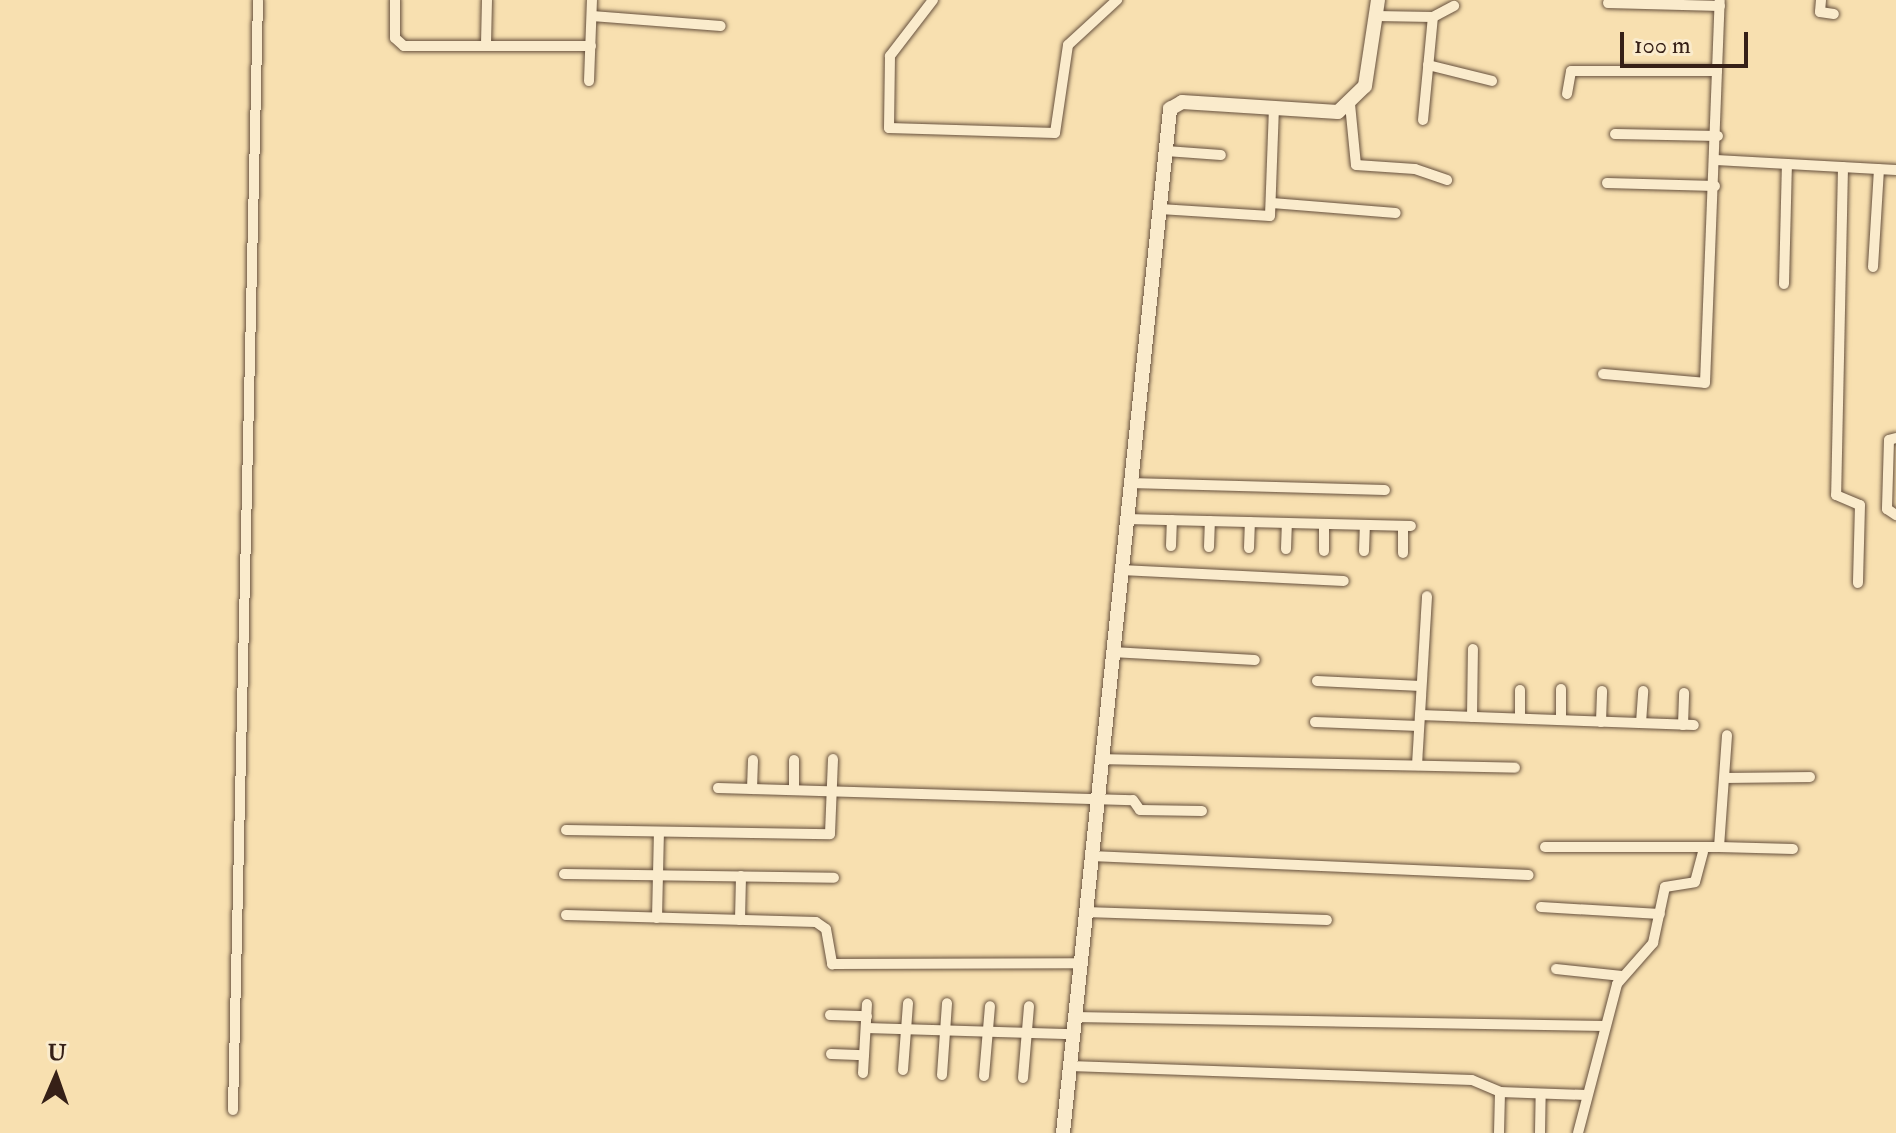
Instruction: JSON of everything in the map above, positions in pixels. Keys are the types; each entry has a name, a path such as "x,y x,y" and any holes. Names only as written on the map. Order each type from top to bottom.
{"street":[{"path":"233,1110 258,0"},
{"path":"395,0 398,43 591,46"},
{"path":"486,44 487,0"},
{"path":"589,81 592,0"},
{"path":"933,0 890,56 889,128 1055,133 1068,45 1117,0"},
{"path":"1063,1133 1166,151 1175,104 1322,113 1350,104 1365,86 1378,0"},
{"path":"1821,0 1820,12 1834,14"},
{"path":"1603,374 1705,383 1718,136 1720,3 1608,3"},
{"path":"1376,16 1433,17 1454,6"},
{"path":"592,16 721,26"},
{"path":"1423,120 1433,17"},
{"path":"1428,65 1492,81"},
{"path":"1567,94 1571,71 1717,71"},
{"path":"1350,104 1356,165 1415,169 1447,180"},
{"path":"1160,209 1270,216 1274,109"},
{"path":"1615,134 1718,136"},
{"path":"1166,151 1221,155"},
{"path":"1716,160 1896,170"},
{"path":"1784,284 1787,164"},
{"path":"1843,167 1836,495 1860,505 1858,583"},
{"path":"1873,267 1879,169"},
{"path":"1607,183 1715,186"},
{"path":"1272,203 1396,213"},
{"path":"1896,438 1889,440 1887,509 1896,515"},
{"path":"1130,483 1385,490"},
{"path":"1126,519 1407,526 1403,553"},
{"path":"1171,546 1172,520"},
{"path":"1209,547 1210,521"},
{"path":"1249,548 1250,522"},
{"path":"1286,549 1287,523"},
{"path":"1324,524 1324,551"},
{"path":"1364,551 1365,525"},
{"path":"1121,570 1344,581"},
{"path":"1417,765 1427,596"},
{"path":"1472,717 1473,649"},
{"path":"1112,652 1255,660"},
{"path":"1317,681 1421,686"},
{"path":"1561,689 1561,720"},
{"path":"1520,690 1520,718"},
{"path":"1601,722 1602,691"},
{"path":"1641,723 1643,691"},
{"path":"1315,722 1472,717 1688,725 1684,693"},
{"path":"1719,847 1728,778 1727,735"},
{"path":"566,830 830,834 833,759"},
{"path":"1101,759 1515,768"},
{"path":"752,789 753,760"},
{"path":"794,760 794,790"},
{"path":"1728,778 1810,777"},
{"path":"718,788 1096,798 1133,800 1140,810 1202,811"},
{"path":"657,918 659,832"},
{"path":"1545,847 1703,852 1719,847 1793,849"},
{"path":"1578,1133 1605,1026 1622,976 1653,943 1665,887 1695,882 1703,852"},
{"path":"1091,856 1529,875"},
{"path":"564,874 834,878"},
{"path":"740,920 741,876"},
{"path":"1541,907 1660,914"},
{"path":"1085,912 1327,920"},
{"path":"566,915 822,924 832,964 1080,963"},
{"path":"1556,969 1596,967 1622,976"},
{"path":"903,1070 908,1003"},
{"path":"942,1075 947,1003"},
{"path":"863,1073 867,1004"},
{"path":"984,1076 990,1006"},
{"path":"1023,1078 1029,1006"},
{"path":"830,1015 906,1029 1073,1034"},
{"path":"1074,1017 1605,1026"},
{"path":"831,1054 864,1055"},
{"path":"1070,1066 1472,1080 1500,1092 1586,1095"},
{"path":"1499,1133 1500,1092"},
{"path":"1540,1133 1541,1094"}]}
